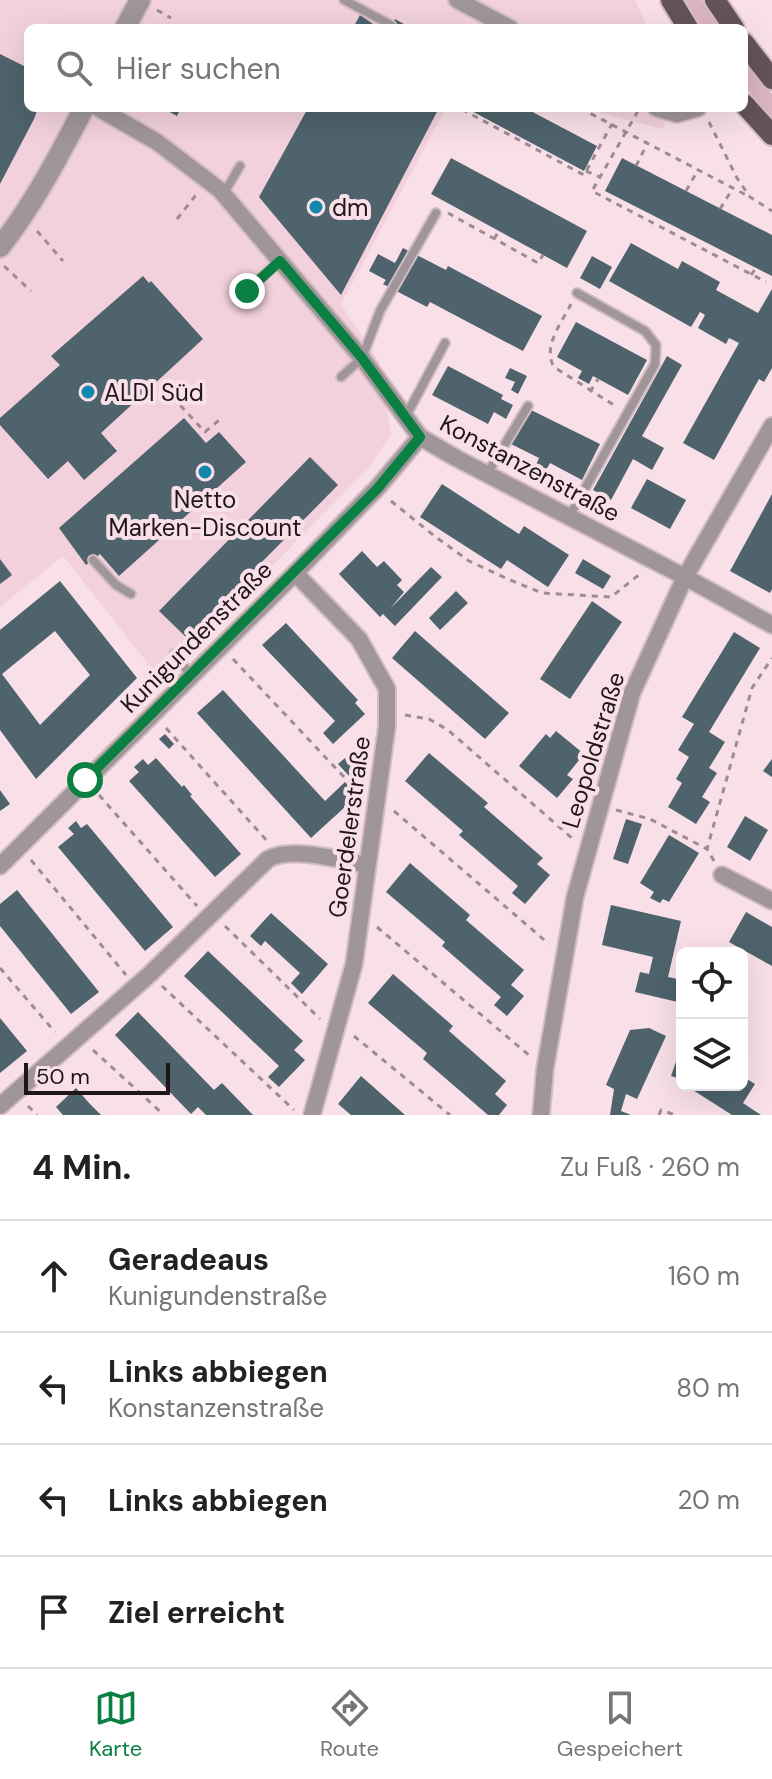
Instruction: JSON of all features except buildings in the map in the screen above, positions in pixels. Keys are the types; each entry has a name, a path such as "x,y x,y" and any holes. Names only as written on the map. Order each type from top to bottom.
{"main road":[{"path":"671,0 686,24"},
{"path":"715,0 731,24"},
{"path":"748,48 772,79"},
{"path":"748,108 772,135"}],"street":[{"path":"127,24 140,0"},
{"path":"457,0 502,24"},
{"path":"0,247 46,182 82,112"},
{"name":"Konstanzenstraße","path":"105,112 157,142 224,194 362,358 420,437 772,624"},
{"path":"670,112 703,114"},
{"name":"Leopoldstraße","path":"541,1115 545,1069 575,897 632,693 685,577 772,426"},
{"name":"Kunigundenstraße","path":"0,866 295,573 377,489 420,437"},
{"name":"Goerdelerstraße","path":"295,573 359,639 387,689 387,726 378,804 354,964 312,1115"},
{"path":"0,1106 136,987 268,859 293,852 367,865"},
{"path":"722,875 772,901"}],"lane":[{"path":"344,0 389,24"},
{"path":"224,194 240,166"},
{"path":"341,377 362,358 380,311 436,213"},
{"path":"247,291 280,261"},
{"path":"569,517 655,364 656,345 645,331 577,293"},
{"path":"406,416 445,343"},
{"path":"487,474 528,406"},
{"path":"93,560 116,585 131,594"},
{"path":"174,654 191,675"}],"path":[{"path":"467,112 584,175 612,124"},
{"path":"588,112 772,211"},
{"path":"638,112 592,191 766,282"},
{"path":"703,114 750,197"},
{"path":"636,166 647,144"},
{"path":"686,191 698,170"},
{"path":"586,171 600,177"},
{"path":"177,219 209,180"},
{"path":"720,209 733,188"},
{"path":"436,213 447,213 538,263 543,255"},
{"path":"24,215 63,261"},
{"path":"494,239 499,231"},
{"path":"0,261 31,291"},
{"path":"751,275 756,268"},
{"path":"577,293 550,346 551,362 590,392 627,413"},
{"path":"590,392 598,379"},
{"path":"164,388 205,432 219,420"},
{"path":"377,489 469,561 542,593 611,597 655,562"},
{"path":"220,646 364,799 393,810 565,956"},
{"path":"707,849 752,688 772,658"},
{"path":"153,713 278,854"},
{"path":"387,713 429,719 448,730 587,853"},
{"path":"85,780 210,916 321,1021 338,1023 450,1115"},
{"path":"601,805 650,819 707,849 722,875"},
{"path":"20,846 136,987"},
{"path":"361,913 545,1069"},
{"path":"0,968 74,1042 164,1115"},
{"path":"150,974 300,1115"},
{"path":"659,1115 661,1110 675,1115"}],"shaded area":[{"path":"0,0 635,0 646,24 24,24 24,112 444,112 341,304 379,362 391,434 369,468 160,679 63,556 0,607"},
{"path":"685,0 702,0 718,24 700,24"},
{"path":"748,65 772,94 772,118 748,91"},
{"path":"597,112 666,112 663,129"}],"place":[{"name":"dm","path":"316,207"},
{"name":"ALDI Süd","path":"88,392"},
{"name":"Netto Marken-Discount","path":"205,472"}],"route":[{"path":"85,780 295,573 377,489 420,437 362,358 280,261 247,291"}]}
